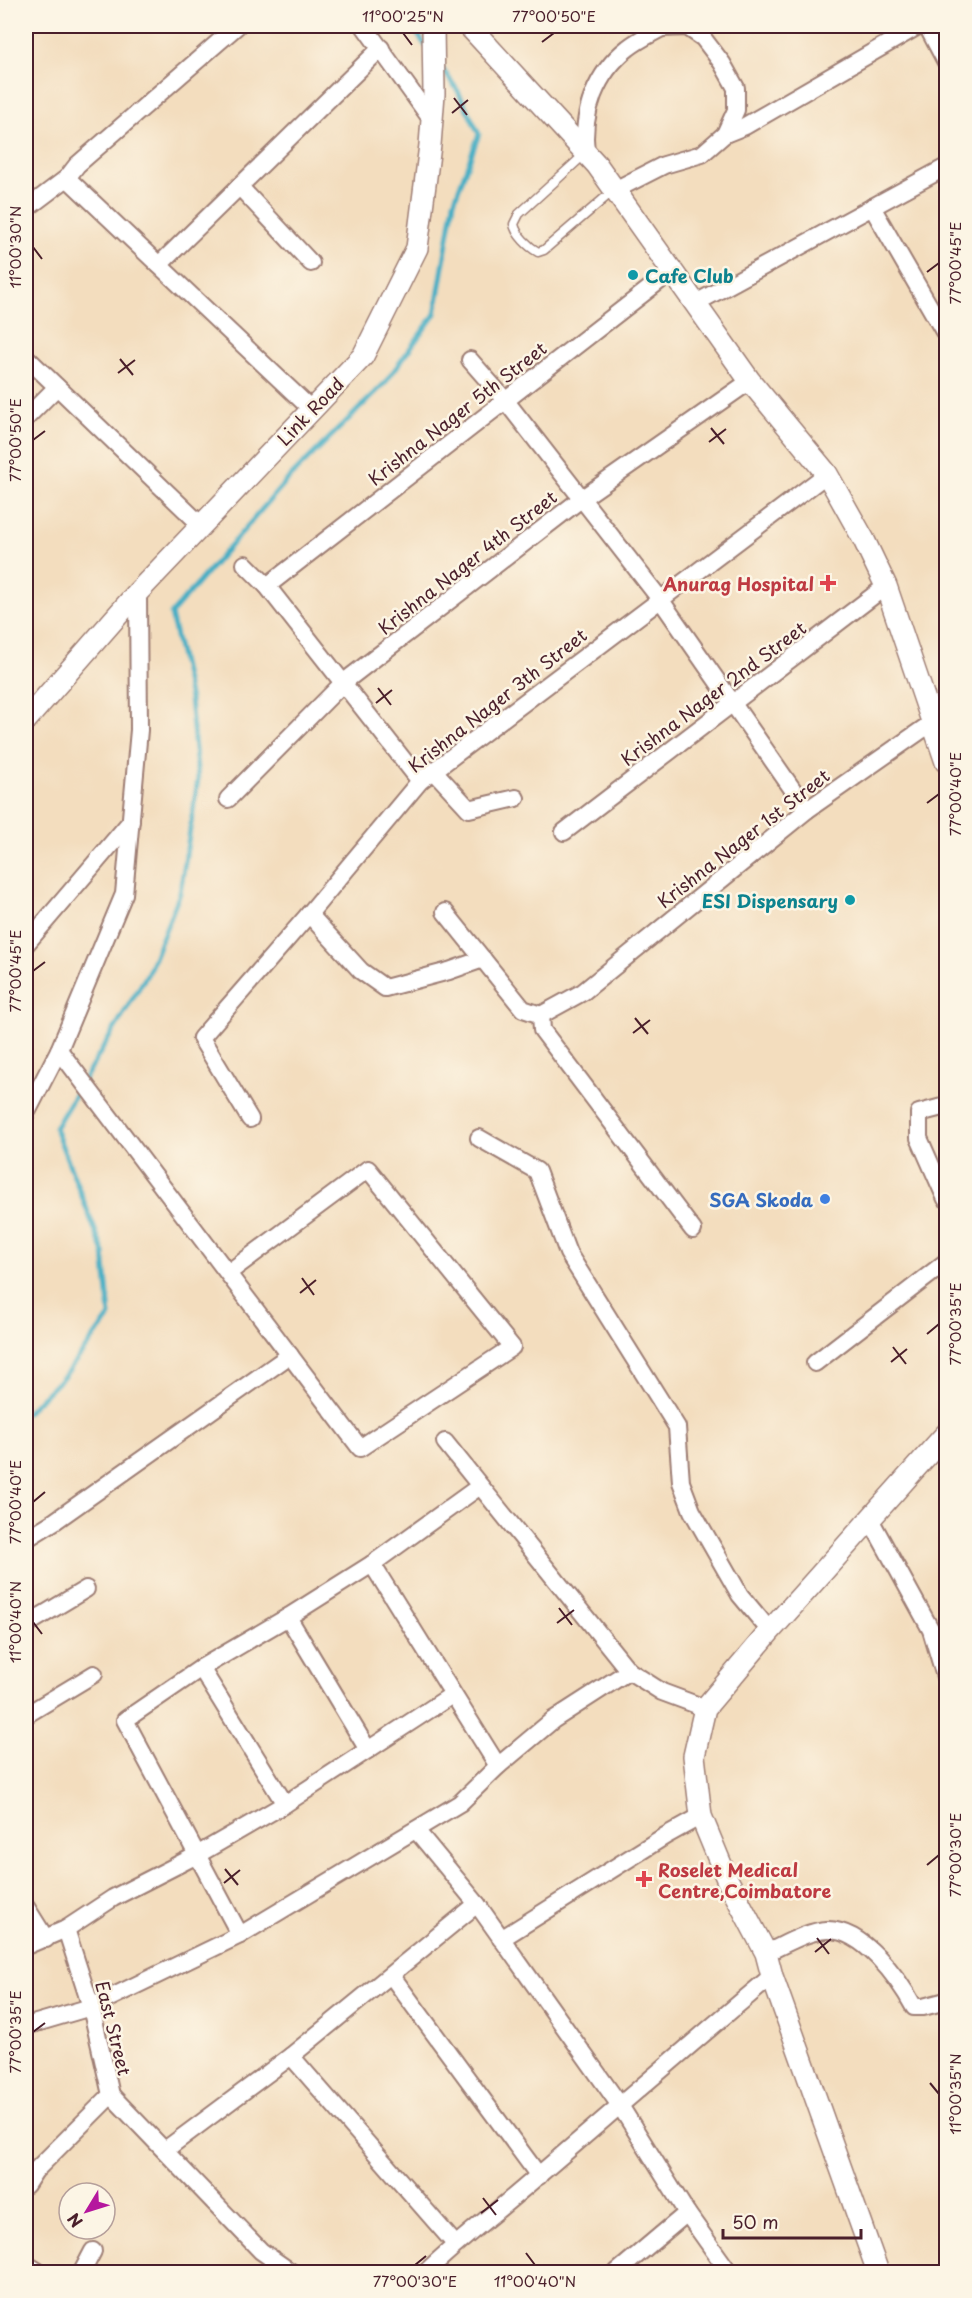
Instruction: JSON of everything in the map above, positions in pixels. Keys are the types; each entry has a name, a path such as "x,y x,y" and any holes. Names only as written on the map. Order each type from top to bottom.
{"street":[{"path":"26,209 67,178 77,165 237,26"},
{"path":"364,26 431,119"},
{"name":"Link Road","path":"26,720 138,592 363,356 417,248 434,94 433,26"},
{"path":"469,26 586,153 615,189 750,381 827,474 864,540 886,586 946,762"},
{"path":"586,153 584,134 587,109 603,75 627,49 661,26 687,27 702,38 722,63 736,88 736,110 725,134"},
{"path":"615,189 664,165 702,154 725,134 746,126 918,26"},
{"path":"927,26 946,62"},
{"path":"159,265 381,48"},
{"path":"694,304 946,167"},
{"path":"67,178 311,409"},
{"path":"239,186 311,263"},
{"path":"872,207 946,335"},
{"name":"Krishna Nager 5th Street","path":"267,586 672,271"},
{"path":"26,357 202,526"},
{"path":"470,360 505,400 660,599 807,810"},
{"name":"Krishna Nager 4th Street","path":"228,798 344,682 581,499 750,381"},
{"path":"26,418 57,387"},
{"name":"Krishna Nager 3th Street","path":"250,1119 201,1038 427,776 827,474"},
{"path":"245,564 267,586 344,682 427,776 469,808 516,798"},
{"name":"Krishna Nager 2nd Street","path":"564,832 886,586"},
{"path":"26,1114 59,1050 124,894 139,730 138,592"},
{"name":"Krishna Nager 1st Street","path":"542,1015 583,992 807,810 933,722"},
{"path":"26,944 131,821"},
{"path":"445,912 523,1009 542,1015 542,1030 693,1230"},
{"path":"309,914 361,971 385,987 449,970 483,958"},
{"path":"59,1050 228,1274 290,1354 360,1448 512,1347 368,1169 228,1274"},
{"path":"946,1106 919,1113 919,1137 946,1199"},
{"path":"479,1138 537,1171 567,1253 677,1427 681,1482 692,1511 741,1595 770,1631"},
{"path":"815,1363 946,1262"},
{"path":"26,1539 55,1521 290,1354"},
{"path":"878,2272 772,1976 766,1953 727,1879 700,1816 694,1756 705,1708 770,1631 871,1521 946,1434"},
{"path":"445,1442 629,1671 662,1692 705,1708"},
{"path":"240,1935 125,1720 201,1668 372,1564 480,1486"},
{"path":"871,1521 931,1630 946,1680"},
{"path":"372,1564 498,1766"},
{"path":"26,1625 86,1589"},
{"path":"288,1617 368,1750"},
{"path":"201,1668 285,1804"},
{"path":"26,2026 91,2007 240,1935 460,1803 498,1766 553,1719 629,1671"},
{"path":"26,1715 94,1674"},
{"path":"26,1946 66,1929 113,1898 196,1855 285,1804 452,1695"},
{"path":"501,1939 700,1816"},
{"path":"416,1830 477,1904 619,2104 687,2213 729,2272"},
{"path":"165,2150 291,2055 477,1904"},
{"path":"26,1907 46,1939"},
{"name":"East Street","path":"26,2185 36,2171 111,2095 91,2007 66,1929"},
{"path":"766,1953 828,1930 849,1935 866,1946 885,1966 904,1988 914,2007 946,2001"},
{"path":"391,1975 539,2176"},
{"path":"426,2272 455,2244 539,2176 619,2104 772,1976"},
{"path":"291,2055 455,2244"},
{"path":"111,2095 261,2251 291,2272"},
{"path":"617,2272 687,2213"},
{"path":"82,2272 93,2251"},
{"path":"26,2264 39,2272"}],"lane":[{"path":"586,153 519,214 514,224 515,230 532,249 538,252 544,250 615,189"}],"waterway":[{"path":"412,26 425,45"},
{"path":"26,1413 65,1375 110,1316 104,1253 55,1128 148,973 180,893 198,779 190,699 171,614 289,478 385,383 435,314 454,202 479,134 458,91 441,67"}],"place":[{"name":"Cafe Club","path":"633,275"},
{"name":"Anurag Hospital","path":"828,583"},
{"name":"ESI Dispensary","path":"850,900"},
{"name":"SGA Skoda","path":"825,1199"},
{"name":"Roselet Medical Centre,Coimbatore","path":"644,1879"}]}
